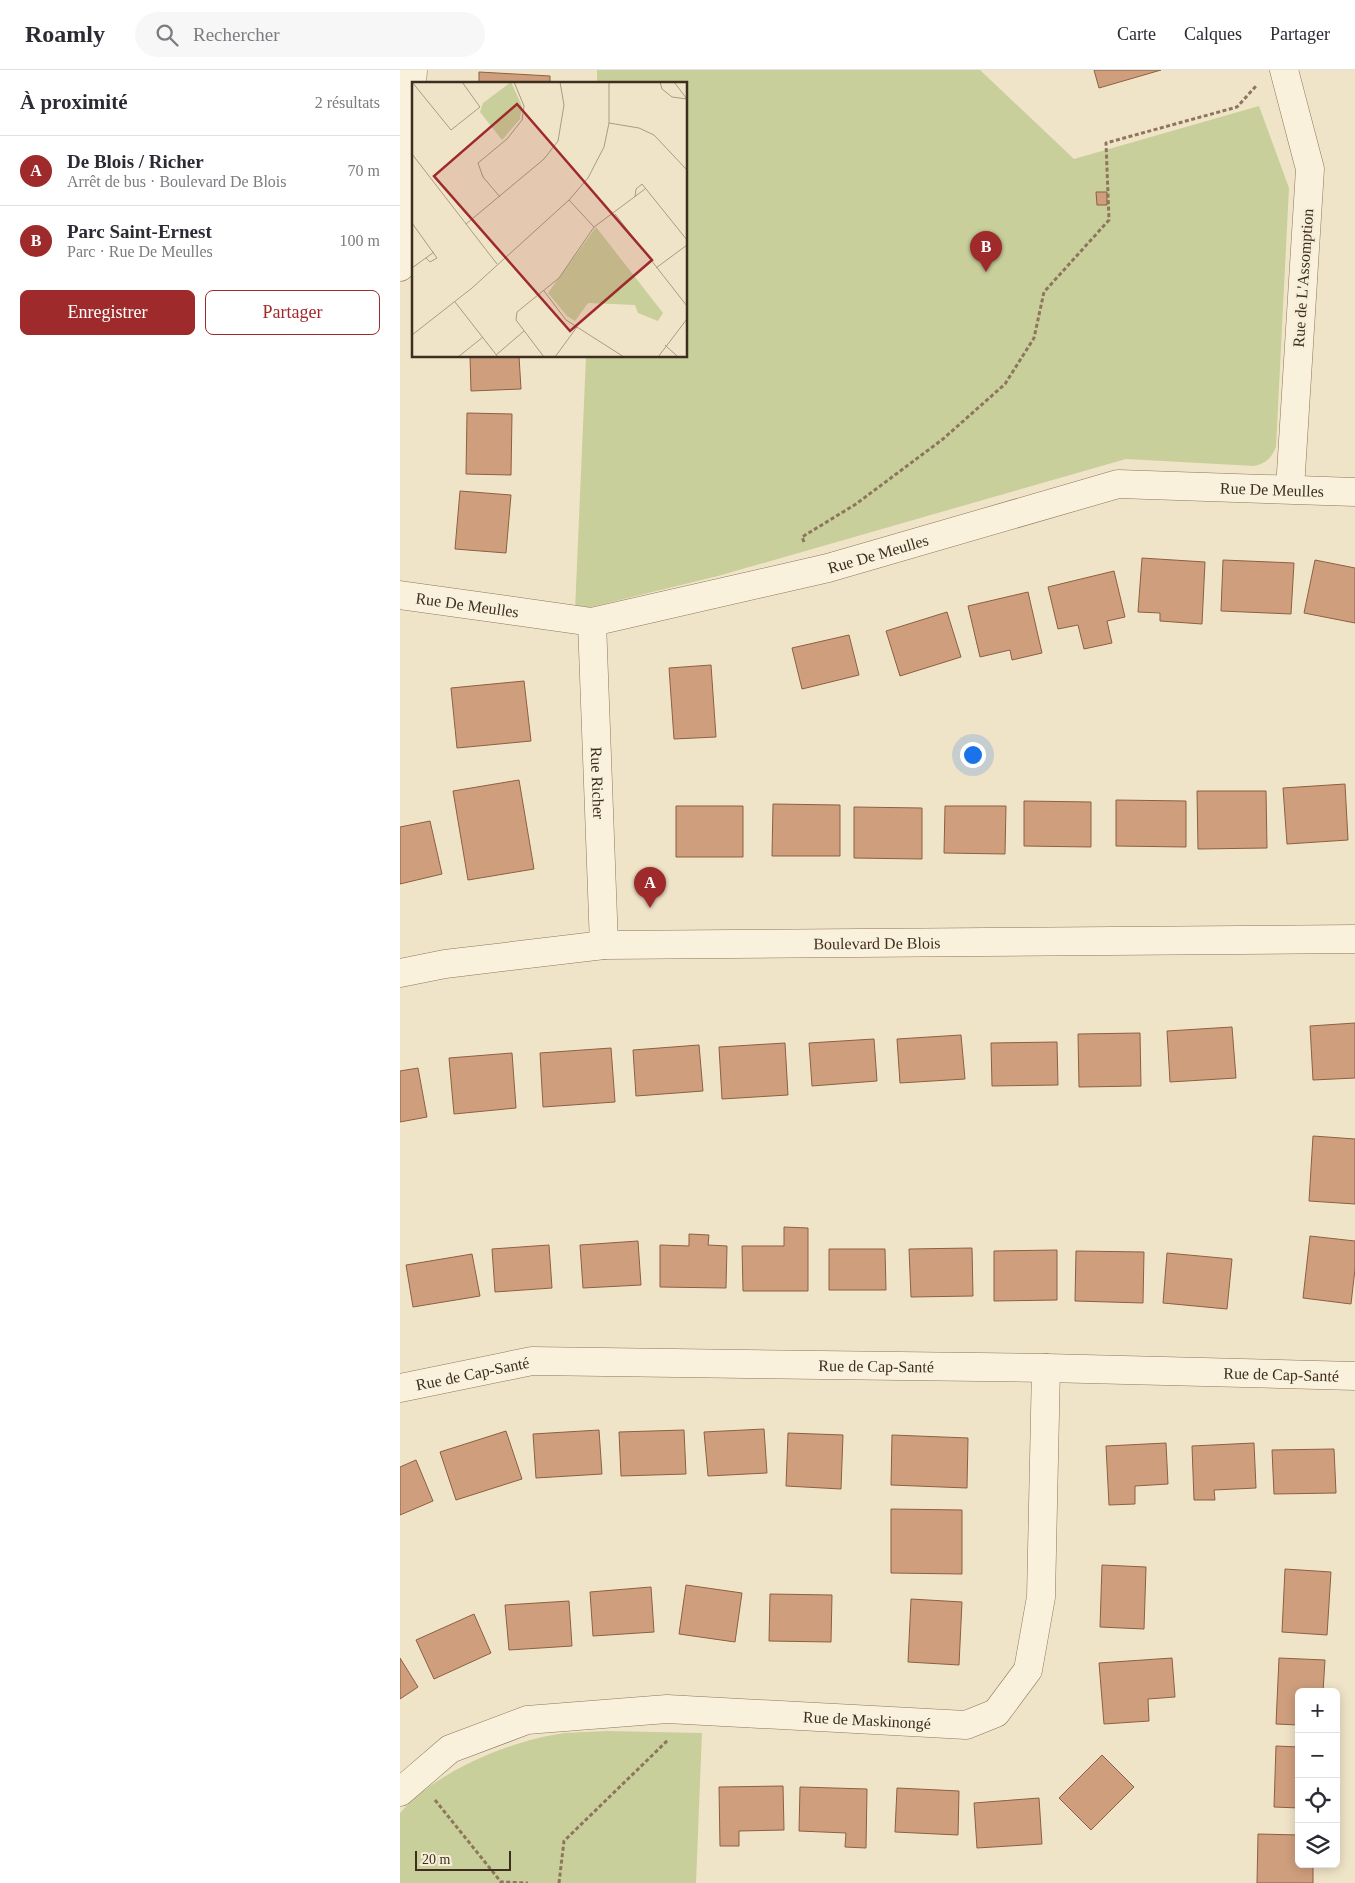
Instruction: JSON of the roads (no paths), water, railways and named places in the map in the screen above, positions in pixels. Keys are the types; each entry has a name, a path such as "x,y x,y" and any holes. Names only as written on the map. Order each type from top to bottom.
{"street":[{"name":"Rue de L'Assomption","path":"1273,74 1310,170 1290,489"},
{"path":"400,267 412,85"},
{"name":"Rue De Meulles","path":"400,595 592,622 810,572 1118,484 1355,492"},
{"name":"Rue Richer","path":"592,622 604,945"},
{"name":"Boulevard De Blois","path":"400,973 445,964 604,945 1355,939"},
{"name":"Rue de Cap-Santé","path":"400,1388 532,1361 1046,1368 1355,1376"},
{"name":"Rue de Maskinongé","path":"409,1785 450,1749 527,1720 667,1709 966,1725 996,1712 1028,1670 1041,1597 1046,1368"}],"place":[{"name":"Parc Saint-Ernest","path":"986,272"},
{"name":"De Blois / Richer","path":"650,908"}]}
